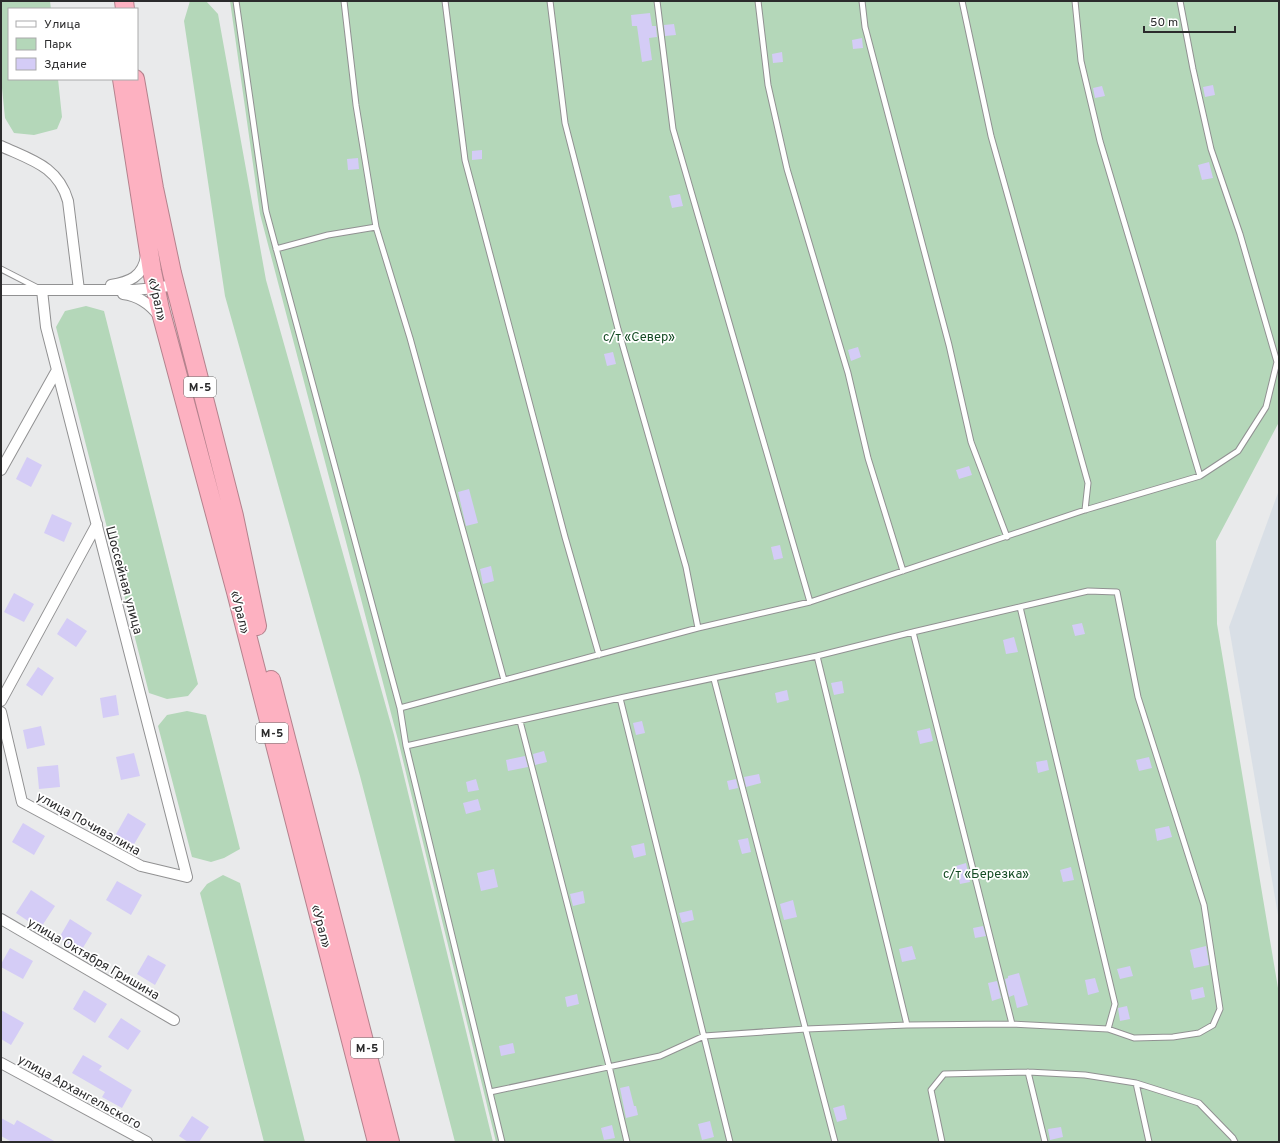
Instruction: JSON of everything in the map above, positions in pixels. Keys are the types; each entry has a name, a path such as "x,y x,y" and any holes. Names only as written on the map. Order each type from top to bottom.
{"highway":[{"name":"«Урал»","path":"122,80 147,244 164,324 236,592 377,1142"},
{"name":"«Урал»","path":"135,80 154,188 174,285 234,516 258,631 390,1142"}],"street":[{"path":"1,146 38,163 51,171 60,181 68,201 79,290"},
{"path":"79,290 130,281 139,273 145,263 147,244"},
{"path":"1,290 134,290 174,285"},
{"name":"Шоссейная улица","path":"42,290 46,327 187,877"},
{"path":"79,290 129,295 140,299 154,310 164,324"},
{"path":"1,470 57,370"},
{"path":"1,700 96,524"},
{"name":"улица Почивалина","path":"1,712 22,802 141,866 187,877"},
{"name":"улица Октября Гришина","path":"1,919 174,1020"},
{"name":"улица Архангельского","path":"1,1063 147,1142"}],"lane":[{"path":"236,1 266,211 400,708 406,746 502,1142"},
{"path":"344,1 356,105 376,227 410,338 504,680"},
{"path":"445,1 465,160 565,537 599,655"},
{"path":"550,1 565,123 618,329 686,566 698,628"},
{"path":"656,1 673,129 810,602"},
{"path":"758,1 768,85 787,169 848,374 868,458 903,571"},
{"path":"862,1 865,27 949,346 971,442 1007,537"},
{"path":"962,1 991,136 1088,483 1085,510"},
{"path":"1075,1 1081,61 1100,141 1200,476"},
{"path":"400,708 698,628 810,602 1085,510 1200,476 1238,451 1266,407 1277,362 1240,234 1211,149 1193,70 1180,1"},
{"path":"276,249 328,235 376,227"},
{"path":"1,269 42,290"},
{"path":"406,746 817,656 1088,591 1117,592 1138,697 1204,905 1220,1009 1213,1025 1199,1033 1173,1037 1134,1038 1108,1029 1012,1024 907,1025 806,1029 704,1036 660,1056 490,1092"},
{"path":"1020,607 1115,1004 1108,1029"},
{"path":"913,632 1012,1024"},
{"path":"817,656 907,1025"},
{"path":"714,679 835,1142"},
{"path":"620,698 730,1142"},
{"path":"520,721 609,1066 627,1142"},
{"path":"1028,1072 1046,1142"},
{"path":"942,1142 931,1090 944,1074 1028,1072 1085,1075 1136,1083 1199,1103 1233,1138 1234,1142"},
{"path":"1136,1083 1149,1142"}],"shaded area":[{"path":"1279,490 1279,921 1229,627"}],"green space":[{"path":"1,1 50,1 51,8 8,8 8,80 58,80 62,117 57,129 34,135 14,133 5,118 1,78"},
{"path":"190,1 206,1 218,14 266,280 394,735 493,1142 455,1142 360,776 225,296 184,21"},
{"name":"с/т «Север»","path":"230,1 1279,1 1279,422 1216,541 1217,624 1279,994 1279,1142 496,1142 398,740 260,214"},
{"path":"86,306 104,311 198,684 188,696 167,699 149,693 56,327 65,311"},
{"path":"187,711 206,715 240,849 224,858 211,862 192,857 158,726 167,715"},
{"path":"223,875 240,883 305,1142 264,1142 200,893 207,884"}],"building":[{"path":"650,13 652,26 656,26 657,37 649,38 652,60 642,62 637,26 632,26 631,15"},
{"path":"674,24 676,35 665,36 664,25"},
{"path":"862,38 863,48 853,49 852,40"},
{"path":"782,52 783,62 773,63 772,54"},
{"path":"1213,85 1215,95 1205,97 1203,87"},
{"path":"1102,86 1105,96 1095,98 1093,88"},
{"path":"482,150 482,159 472,160 472,151"},
{"path":"358,158 359,169 348,170 347,159"},
{"path":"1209,162 1213,178 1202,180 1198,165"},
{"path":"680,194 683,206 672,208 669,196"},
{"path":"858,347 861,357 851,361 848,350"},
{"path":"613,352 616,364 607,366 604,354"},
{"path":"27,457 42,465 31,487 16,479"},
{"path":"969,466 972,475 959,479 956,470"},
{"path":"469,489 478,523 466,526 458,492"},
{"path":"52,514 72,523 64,542 44,533"},
{"path":"780,545 783,558 774,560 771,547"},
{"path":"491,566 494,581 483,584 480,569"},
{"path":"14,593 34,604 24,622 4,612"},
{"path":"67,618 87,631 76,647 57,634"},
{"path":"1082,623 1085,634 1075,636 1072,625"},
{"path":"1014,637 1018,652 1006,654 1003,640"},
{"path":"38,667 54,678 42,696 26,685"},
{"path":"842,681 844,693 834,695 831,683"},
{"path":"787,690 789,700 777,703 775,693"},
{"path":"116,695 119,715 103,718 100,698"},
{"path":"642,721 645,733 636,735 633,723"},
{"path":"41,726 45,745 27,749 23,730"},
{"path":"930,728 933,741 920,744 917,731"},
{"path":"544,751 547,762 535,765 533,754"},
{"path":"134,753 140,776 121,780 116,757"},
{"path":"525,756 528,767 508,771 506,760"},
{"path":"1149,757 1152,768 1139,771 1136,760"},
{"path":"1047,760 1049,770 1038,773 1036,762"},
{"path":"58,765 60,787 39,789 37,767"},
{"path":"759,774 761,783 746,787 744,777"},
{"path":"476,779 479,790 468,792 466,782"},
{"path":"736,779 738,788 729,790 727,781"},
{"path":"478,799 481,810 466,814 463,803"},
{"path":"128,813 146,824 133,846 115,836"},
{"path":"23,823 45,836 34,855 12,842"},
{"path":"1169,826 1172,837 1157,841 1155,829"},
{"path":"748,838 751,852 742,854 738,840"},
{"path":"644,843 646,855 634,858 631,846"},
{"path":"966,863 970,882 960,884 956,866"},
{"path":"1071,867 1074,880 1063,882 1060,870"},
{"path":"494,869 498,887 481,891 477,873"},
{"path":"117,881 142,895 131,915 106,900"},
{"path":"31,890 55,906 40,929 16,913"},
{"path":"583,891 585,903 573,906 570,894"},
{"path":"793,900 797,917 784,920 780,904"},
{"path":"692,910 694,920 682,923 679,913"},
{"path":"70,919 92,933 81,951 59,938"},
{"path":"983,926 986,936 975,938 973,928"},
{"path":"912,946 916,959 902,962 899,949"},
{"path":"1206,946 1209,965 1194,968 1190,950"},
{"path":"10,948 33,961 23,979 1,967 1,964"},
{"path":"148,955 166,965 155,985 137,974"},
{"path":"1130,966 1133,976 1120,979 1117,969"},
{"path":"1019,973 1028,1005 1017,1008 1014,995 1009,997 1005,979 1008,978 1008,976"},
{"path":"1095,978 1099,992 1088,995 1085,980"},
{"path":"997,981 1001,998 992,1001 988,983"},
{"path":"1203,987 1205,997 1192,1000 1190,990"},
{"path":"84,990 107,1004 95,1023 73,1009"},
{"path":"577,994 579,1004 567,1007 565,997"},
{"path":"1127,1006 1130,1019 1120,1021 1118,1008"},
{"path":"1,1010 24,1023 11,1045 1,1039"},
{"path":"121,1018 141,1031 128,1050 108,1037"},
{"path":"513,1043 515,1053 501,1056 499,1046"},
{"path":"83,1055 102,1066 99,1070 132,1090 122,1108 102,1097 105,1092 72,1073"},
{"path":"629,1086 638,1115 626,1118 620,1088"},
{"path":"844,1105 847,1119 837,1122 833,1108"},
{"path":"192,1116 209,1127 199,1142 188,1142 179,1136"},
{"path":"1,1118 14,1125 17,1120 56,1142 12,1142 1,1136"},
{"path":"710,1121 714,1137 702,1140 698,1124"},
{"path":"612,1125 615,1138 604,1140 601,1128"},
{"path":"1061,1127 1063,1137 1050,1140 1048,1129"}],"park label":[{"name":"с/т «Березка»","path":"986,873"}]}
